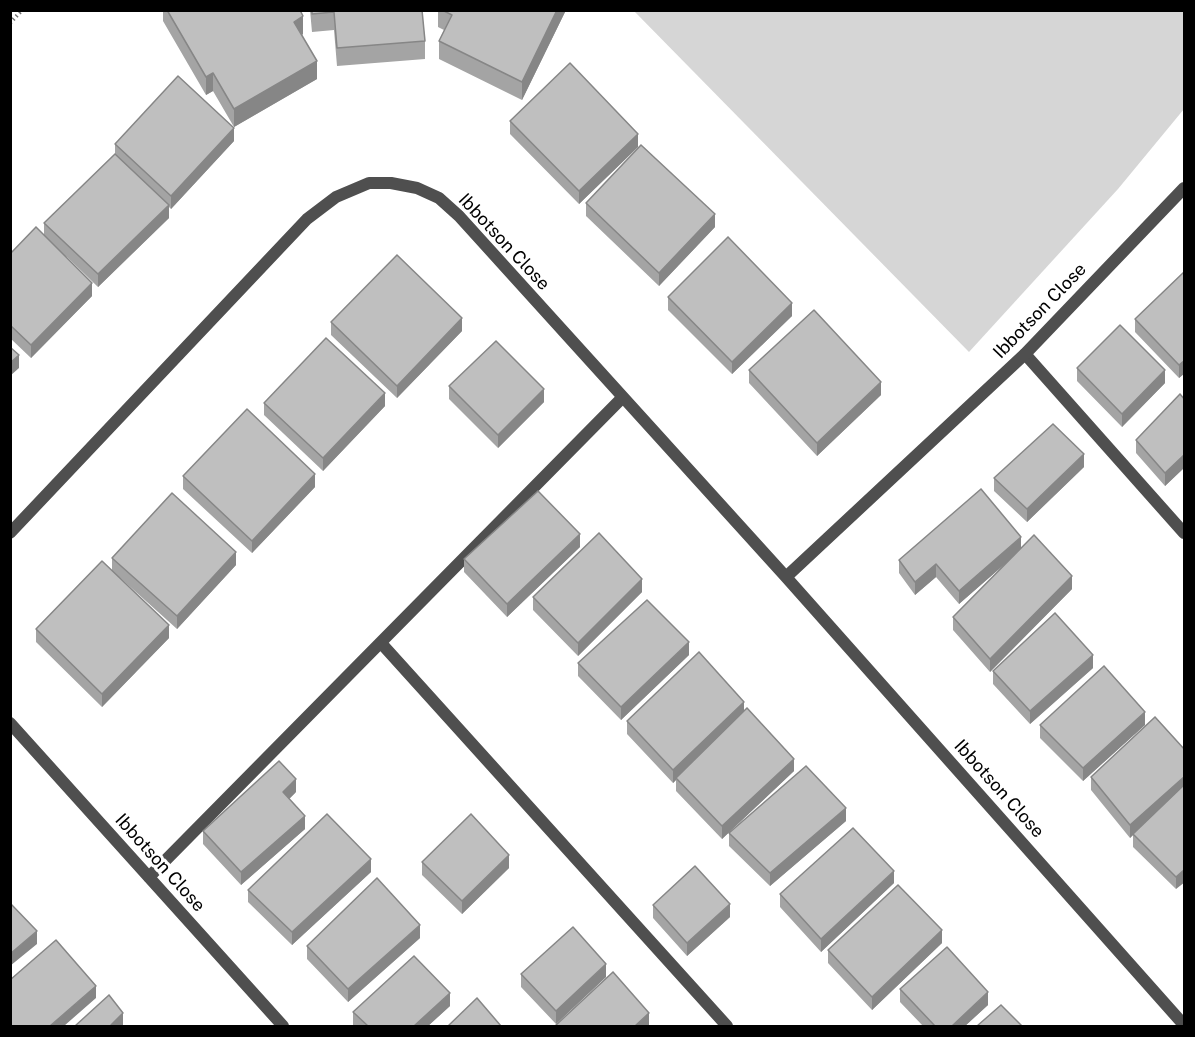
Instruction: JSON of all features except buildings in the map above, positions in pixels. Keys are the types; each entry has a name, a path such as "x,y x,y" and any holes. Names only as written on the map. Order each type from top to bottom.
{"street":[{"name":"Ibbotson Close","path":"10,533 307,219 336,197 369,183 391,183 417,188 439,198 459,216 786,577 1185,1025"},
{"name":"Ibbotson Close","path":"786,577 1025,354 1185,188"},
{"path":"1025,354 1185,532"},
{"path":"148,877 622,398"},
{"path":"381,643 727,1026"},
{"name":"Ibbotson Close","path":"10,723 283,1026"}],"path":[{"path":"10,23 22,10"}],"shaded area":[{"path":"634,11 1184,11 1184,109 1118,189 969,352"}]}
